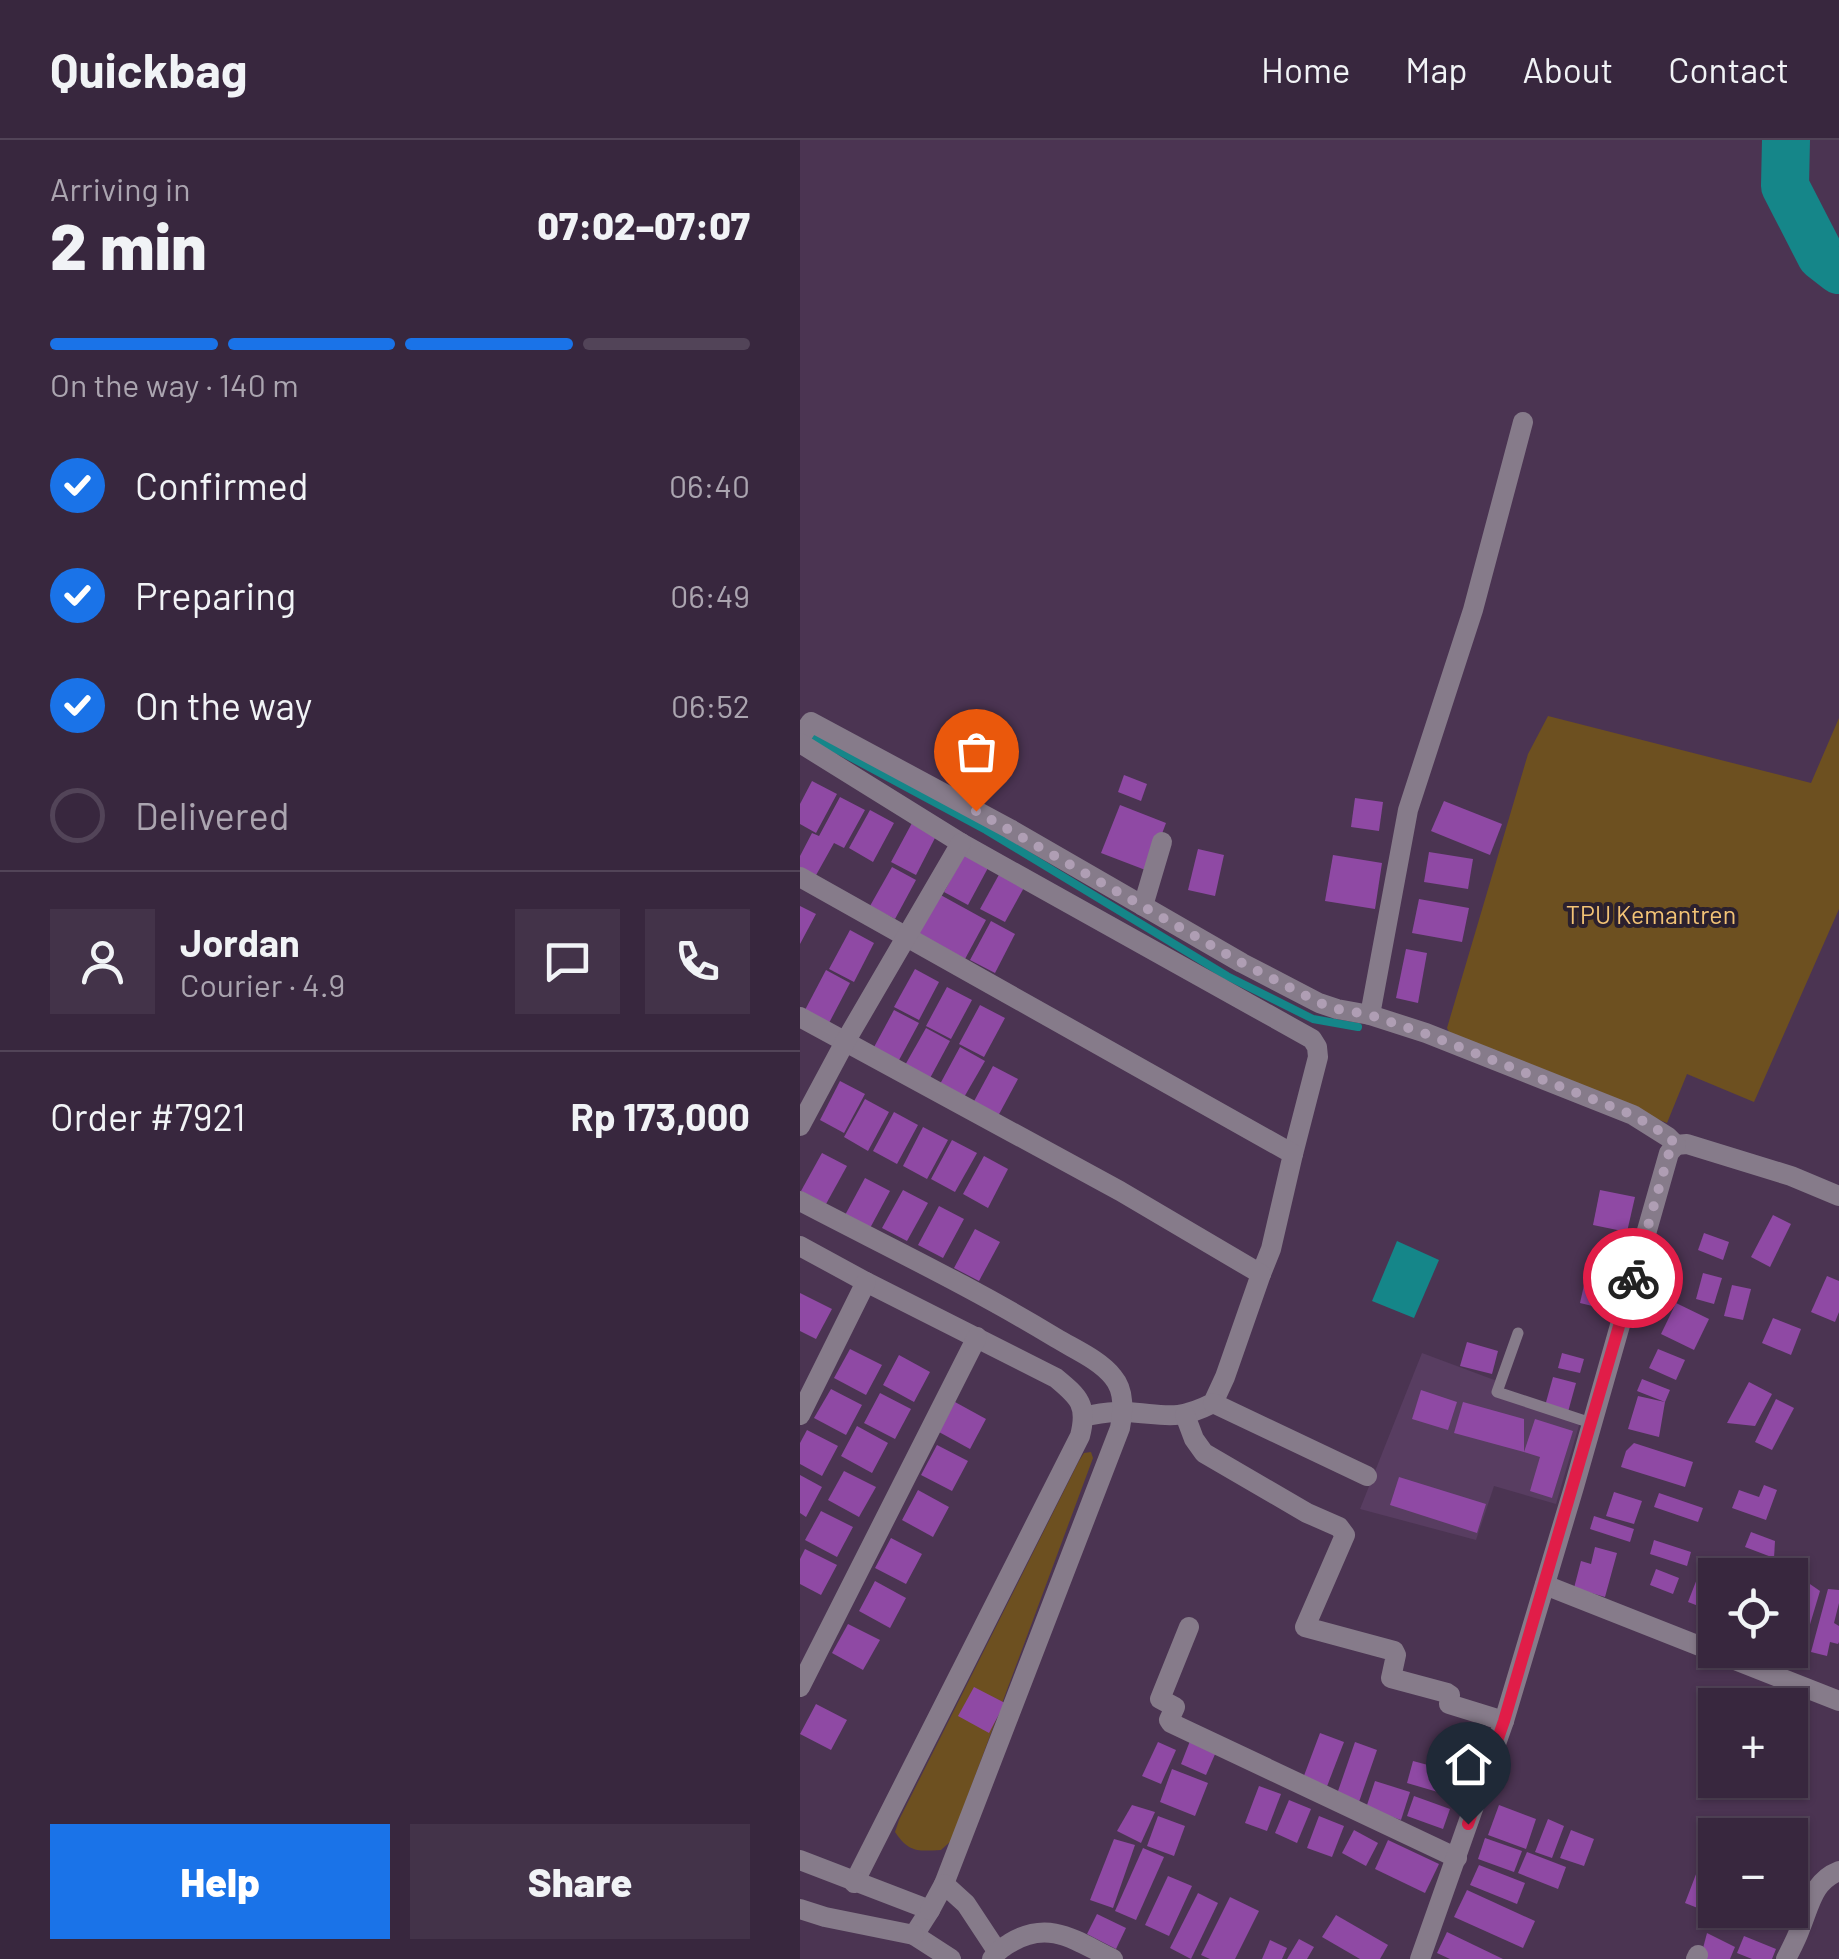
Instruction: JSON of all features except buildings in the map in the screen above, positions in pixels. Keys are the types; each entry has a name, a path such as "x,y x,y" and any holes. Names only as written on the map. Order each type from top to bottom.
{"street":[{"path":"1370,1015 1408,810 1472,610 1523,422"},
{"path":"1085,1416 1123,1412 1170,1417 1213,1403 1271,1249 1318,1057 1317,1047 1312,1039 961,843 802,736 812,722 1320,1003 1426,1034 1633,1115 1676,1145"},
{"path":"1143,906 1162,842"},
{"path":"800,1126 961,843"},
{"path":"800,877 1294,1154"},
{"path":"800,1017 1120,1190 1261,1274"},
{"path":"1420,1959 1504,1721 1669,1153 1676,1145 1687,1144 1790,1176 1839,1196"},
{"path":"800,1202 1024,1318 1095,1362 1112,1376 1121,1392 1120,1428 944,1884 914,1935"},
{"path":"800,1246 1056,1378 1072,1391 1085,1416 1080,1436 854,1882"},
{"path":"800,1415 866,1282"},
{"path":"800,1687 977,1337"},
{"path":"1213,1403 1367,1476"},
{"path":"1185,1415 1204,1454 1307,1513 1340,1527 1344,1535 1305,1627 1396,1652 1392,1678 1447,1693 1449,1704 1504,1721"},
{"path":"1544,1585 1839,1702"},
{"path":"1189,1627 1160,1699 1175,1707 1171,1723 1456,1858"},
{"path":"800,1860 930,1910"},
{"path":"1786,1959 1814,1890 1839,1871"},
{"path":"944,1884 966,1904 994,1955 1026,1933 1057,1932 1113,1959"},
{"path":"800,1909 914,1935 951,1959"}],"lane":[{"path":"1518,1333 1497,1392 1592,1424"}],"shaded area":[{"path":"1397,1241 1439,1260 1414,1318 1372,1301"},
{"path":"1422,1353 1497,1381 1493,1393 1580,1422 1556,1504 1494,1486 1476,1540 1360,1509"}],"green space":[{"name":"TPU Kemantren","path":"1548,716 1811,783 1839,718 1839,909 1754,1102 1687,1074 1667,1123 1451,1036 1447,1028 1528,754"},
{"path":"1091,1452 1093,1458 951,1841 941,1850 910,1847 895,1832 899,1820 1079,1461 1084,1453"}],"waterway":[{"path":"1786,140 1785,186 1821,256 1839,270"},
{"path":"804,732 986,830 1227,976 1313,1019 1358,1027"}],"way so far":[{"path":"976,811 1242,963 1320,1003 1426,1034 1633,1115 1668,1136 1676,1145 1669,1153 1633,1278"}],"route":[{"path":"1468,1824 1504,1721 1633,1278"}]}
